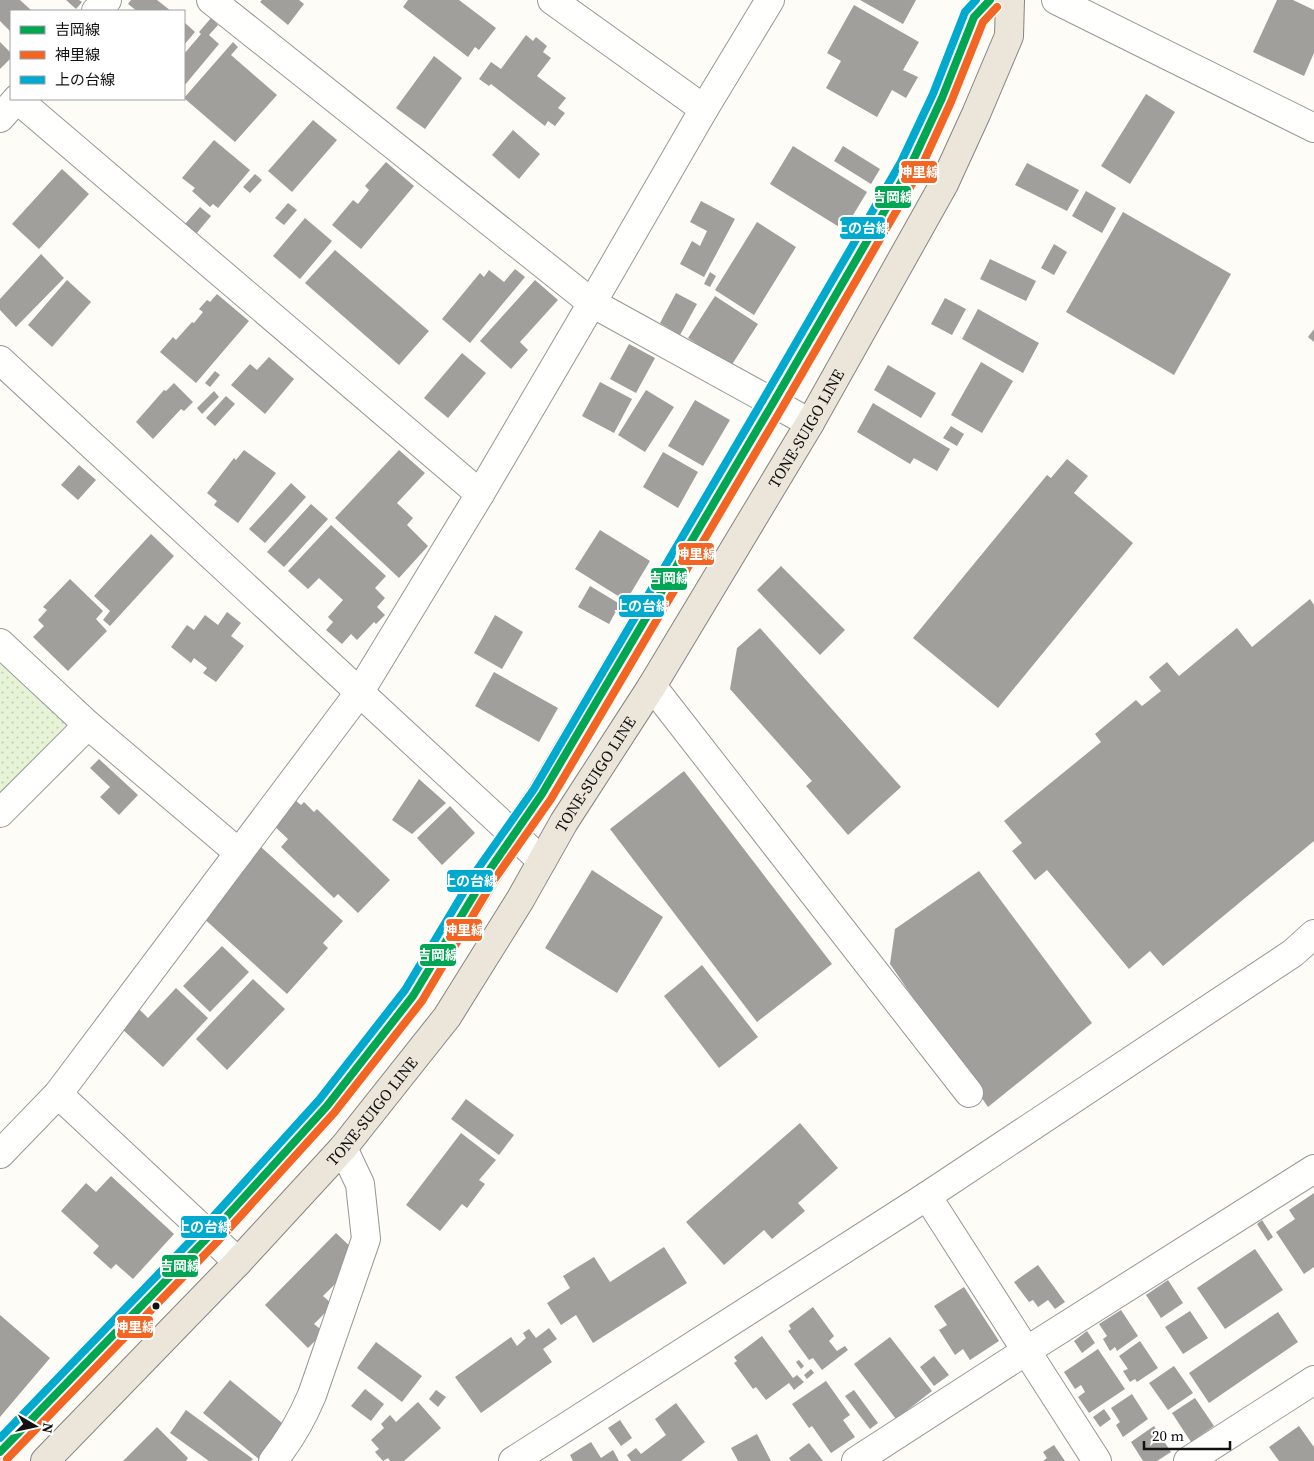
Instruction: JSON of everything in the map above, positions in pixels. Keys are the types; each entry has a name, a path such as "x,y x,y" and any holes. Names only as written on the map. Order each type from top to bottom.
{"highway":[{"path":"0,1452 209,1236 327,1106 413,996 486,875 542,794 910,167 942,98 974,17 990,0"},
{"name":"TONE-SUIGO LINE","path":"45,1461 238,1262 343,1148 447,1017 520,900 564,822 652,686 810,423 944,184 1009,36 1010,0"}],"street":[{"path":"97,10 107,0"},
{"path":"211,0 592,303 810,423"},
{"path":"552,0 704,108"},
{"path":"0,1154 58,1094 359,693 480,494 704,108 770,0"},
{"path":"1056,0 1314,128"},
{"path":"0,118 16,100"},
{"path":"18,100 480,494"},
{"path":"0,360 542,861"},
{"path":"0,643 88,725 239,854"},
{"path":"652,686 970,1093"},
{"path":"0,813 88,725"},
{"path":"513,1461 927,1196 1293,953 1314,934"},
{"path":"58,1094 238,1262"},
{"path":"274,1461 303,1417 366,1239 360,1184 343,1148"},
{"path":"856,1461 1314,1169"},
{"path":"927,1196 1097,1461"},
{"path":"1188,1461 1314,1380"}],"green space":[{"path":"0,643 88,725 0,813"}],"building":[{"path":"0,0 20,0 31,10 10,10 10,31 0,21"},
{"path":"66,0 79,0 82,2 76,9"},
{"path":"131,0 157,0 170,10 136,10 128,4"},
{"path":"262,0 299,0 304,4 288,25 260,2"},
{"path":"408,0 459,0 496,28 479,50 475,47 468,57 403,7"},
{"path":"860,0 916,0 903,24"},
{"path":"1277,0 1293,0 1314,10 1314,53 1304,76 1253,52"},
{"path":"854,5 919,42 903,70 918,77 906,98 892,90 877,117 826,88 841,61 827,53"},
{"path":"211,18 218,25 209,35 219,44 185,85 185,53 201,34 199,32"},
{"path":"185,23 195,32 185,44"},
{"path":"526,35 533,41 536,37 547,46 543,52 551,58 537,76 566,98 558,108 565,113 555,126 548,121 545,126 491,84 489,86 479,79 491,62 501,69"},
{"path":"0,42 10,52 10,59 0,69"},
{"path":"233,42 238,47 231,55 277,95 235,142 185,97"},
{"path":"434,56 462,78 425,129 396,108"},
{"path":"1146,94 1175,112 1130,184 1101,166"},
{"path":"313,120 337,140 292,192 268,171"},
{"path":"513,130 540,154 519,179 492,155"},
{"path":"214,140 250,170 218,208 213,204 210,207 192,191 195,188 182,178"},
{"path":"793,146 867,192 844,230 770,184"},
{"path":"843,146 880,169 871,184 834,161"},
{"path":"386,162 414,186 361,249 332,225 353,200 358,204 369,190 365,186"},
{"path":"1027,163 1079,190 1067,211 1015,185"},
{"path":"62,169 89,194 39,249 12,224"},
{"path":"255,174 262,180 250,193 243,187"},
{"path":"1086,191 1116,208 1102,233 1072,216"},
{"path":"701,201 735,219 704,277 680,264 692,241 700,246 707,231 690,222"},
{"path":"288,203 297,210 284,225 275,218"},
{"path":"200,207 211,216 196,234 185,224"},
{"path":"1123,212 1231,274 1174,375 1066,312"},
{"path":"305,218 332,241 300,279 273,256"},
{"path":"757,222 796,247 754,315 715,290"},
{"path":"1054,244 1067,252 1054,275 1041,268"},
{"path":"335,250 429,331 399,365 305,283"},
{"path":"41,254 64,278 16,327 0,310 0,299"},
{"path":"990,259 1036,281 1026,301 980,279"},
{"path":"515,269 525,277 470,343 442,319 480,273 484,277 489,270 504,282"},
{"path":"710,272 716,276 710,287 704,284"},
{"path":"67,280 91,302 52,347 28,325"},
{"path":"535,280 558,300 520,342 528,350 511,369 480,341"},
{"path":"676,293 697,304 680,335 660,323"},
{"path":"217,294 249,321 196,383 160,352 173,337 176,340 192,322 194,323 203,312 199,309 207,300 210,302"},
{"path":"715,296 758,324 731,366 688,338"},
{"path":"945,298 966,309 952,335 931,324"},
{"path":"978,309 1039,343 1023,373 962,339"},
{"path":"1314,329 1314,342 1308,337"},
{"path":"629,344 655,358 636,393 610,379"},
{"path":"462,353 486,373 448,418 424,398"},
{"path":"269,357 294,379 265,414 231,385 250,364 257,370"},
{"path":"981,362 1013,381 982,433 951,415"},
{"path":"888,365 936,393 921,418 874,390"},
{"path":"215,371 220,375 210,387 205,383"},
{"path":"600,382 632,399 614,433 582,416"},
{"path":"174,383 193,402 184,411 181,409 153,439 136,422 164,390 166,391"},
{"path":"646,390 674,407 645,452 618,435"},
{"path":"214,391 219,397 202,414 197,408"},
{"path":"226,396 235,404 215,426 206,418"},
{"path":"695,400 730,420 703,466 668,446"},
{"path":"873,403 950,449 937,471 914,458 910,464 857,432"},
{"path":"951,426 964,434 957,446 943,438"},
{"path":"244,450 276,473 238,523 214,505 217,501 207,493 234,458 236,460"},
{"path":"399,450 425,473 397,503 413,518 407,525 428,546 399,578 335,518"},
{"path":"663,452 698,472 678,508 643,487"},
{"path":"1067,459 1088,476 1074,493 1133,543 998,708 913,638 1047,475 1051,478"},
{"path":"79,465 96,480 78,500 61,485"},
{"path":"291,483 306,497 265,543 249,529"},
{"path":"311,504 328,519 284,567 267,552"},
{"path":"331,525 386,576 375,588 385,598 377,607 385,615 376,624 374,622 357,640 351,634 342,644 326,630 333,622 328,617 343,600 319,578 308,589 288,571"},
{"path":"600,530 650,561 626,601 575,569"},
{"path":"151,534 174,556 110,626 103,620 110,611 94,596"},
{"path":"781,566 845,630 820,655 757,590"},
{"path":"70,579 103,611 96,619 107,631 68,671 33,637 44,626 38,620 47,610 43,607"},
{"path":"590,586 620,604 609,624 578,607"},
{"path":"1310,599 1314,605 1314,841 1163,966 1150,951 1129,969 1047,870 1035,880 1012,851 1022,843 1004,821 1101,742 1095,734 1136,700 1142,706 1161,691 1149,677 1167,662 1179,676 1237,628 1252,647"},
{"path":"227,612 241,623 231,636 244,646 216,682 203,673 207,668 194,658 191,663 171,647 187,625 194,630 205,615 218,625"},
{"path":"495,615 523,632 502,669 474,653"},
{"path":"760,628 901,787 848,835 806,786 812,781 730,689 737,648"},
{"path":"494,672 558,708 539,742 475,706"},
{"path":"99,759 138,795 119,815 100,797 110,787 90,768"},
{"path":"684,771 832,964 757,1022 610,829"},
{"path":"419,779 446,803 412,834 392,820"},
{"path":"295,800 301,805 304,802 314,812 317,809 390,880 358,913 338,894 334,898 281,847 288,839 272,824"},
{"path":"450,806 475,833 442,865 417,838"},
{"path":"261,847 343,921 323,943 328,948 287,994 200,915"},
{"path":"592,870 663,917 617,993 545,948"},
{"path":"979,871 1092,1023 988,1107 890,964 895,929"},
{"path":"222,946 249,972 210,1012 183,986"},
{"path":"702,965 758,1037 719,1068 664,996"},
{"path":"253,979 285,1009 227,1070 196,1039"},
{"path":"176,988 208,1018 163,1067 120,1027 138,1008 148,1018"},
{"path":"466,1099 514,1135 499,1155 451,1119"},
{"path":"800,1123 838,1168 798,1203 805,1211 772,1239 764,1230 724,1265 686,1222"},
{"path":"461,1133 496,1160 479,1180 485,1184 467,1208 462,1204 440,1231 406,1205"},
{"path":"111,1176 174,1234 133,1279 116,1264 111,1269 93,1253 99,1246 61,1211 86,1183 96,1192"},
{"path":"1314,1193 1314,1267 1304,1274 1276,1232 1295,1219 1289,1210"},
{"path":"1262,1220 1273,1237 1268,1241 1257,1224"},
{"path":"336,1233 357,1253 341,1269 345,1274 323,1296 333,1305 314,1324 324,1332 308,1348 265,1305"},
{"path":"664,1247 687,1283 593,1343 576,1315 561,1325 547,1303 570,1288 563,1276 594,1257 610,1282"},
{"path":"1255,1249 1283,1290 1225,1329 1197,1288"},
{"path":"1038,1265 1065,1302 1055,1309 1048,1300 1038,1307 1033,1300 1029,1302 1014,1282"},
{"path":"1168,1280 1183,1303 1161,1318 1146,1295"},
{"path":"964,1287 999,1341 970,1360 963,1349 955,1355 939,1330 947,1325 934,1306"},
{"path":"813,1307 834,1336 829,1341 837,1351 845,1346 848,1350 822,1370 813,1358 809,1360 788,1331 791,1329 789,1325"},
{"path":"1121,1310 1138,1336 1117,1351 1115,1347 1110,1351 1103,1339 1107,1336 1099,1324"},
{"path":"1190,1311 1208,1338 1183,1354 1165,1327"},
{"path":"1278,1312 1298,1342 1209,1403 1189,1373"},
{"path":"0,1315 50,1358 0,1417"},
{"path":"549,1328 557,1339 543,1349 552,1362 481,1413 455,1377 511,1337 517,1346 526,1338 523,1333 529,1329 536,1338"},
{"path":"1087,1331 1095,1343 1082,1353 1074,1341"},
{"path":"762,1336 793,1378 797,1375 804,1382 794,1390 789,1383 766,1400 756,1387 753,1389 734,1363 737,1361 734,1357"},
{"path":"890,1337 932,1391 896,1419 854,1364"},
{"path":"1140,1341 1158,1368 1137,1382 1135,1379 1130,1382 1123,1371 1128,1369 1119,1356"},
{"path":"376,1342 422,1376 402,1402 357,1368"},
{"path":"1098,1349 1125,1389 1089,1413 1078,1397 1085,1392 1081,1385 1075,1389 1064,1372"},
{"path":"934,1356 949,1375 934,1386 920,1367"},
{"path":"799,1360 804,1366 801,1369 796,1362"},
{"path":"1174,1366 1193,1393 1168,1410 1149,1383"},
{"path":"811,1369 814,1373 807,1379 804,1375"},
{"path":"230,1380 287,1427 260,1460 203,1413"},
{"path":"826,1381 850,1415 843,1420 855,1437 831,1453 812,1426 809,1428 792,1404"},
{"path":"365,1389 384,1404 371,1421 351,1406"},
{"path":"436,1390 446,1397 438,1407 429,1399"},
{"path":"854,1390 878,1423 870,1429 845,1396"},
{"path":"1132,1394 1148,1419 1123,1437 1116,1425 1120,1422 1111,1408"},
{"path":"1195,1398 1214,1426 1191,1442 1172,1413"},
{"path":"418,1402 441,1428 404,1461 390,1461 388,1458 383,1461 375,1452 379,1449 371,1440 384,1428 381,1424 390,1415 396,1422"},
{"path":"676,1403 705,1442 681,1461 631,1461 627,1455 636,1448 641,1454 666,1435 655,1419"},
{"path":"1104,1409 1111,1419 1100,1427 1093,1417"},
{"path":"186,1410 253,1459 251,1461 209,1461 170,1433"},
{"path":"620,1420 632,1438 621,1446 608,1428"},
{"path":"1154,1426 1171,1452 1157,1461 1143,1461 1131,1442"},
{"path":"1299,1426 1314,1447 1314,1461 1279,1461 1269,1447"},
{"path":"157,1427 188,1458 186,1461 123,1461"},
{"path":"757,1434 771,1461 738,1461 731,1448"},
{"path":"591,1442 601,1458 613,1450 619,1461 573,1461 570,1455"},
{"path":"809,1443 823,1461 791,1461 789,1458"},
{"path":"1054,1445 1065,1461 1043,1461 1047,1458 1043,1452"}],"transit line":[{"name":"上の台線","path":"0,1438 202,1229 319,1100 405,990 477,870 534,789 901,162 933,94 965,12 976,0"},
{"name":"吉岡線","path":"0,1452 209,1236 327,1106 413,996 486,875 542,794 910,167 942,98 974,17 990,0"},
{"name":"神里線","path":"7,1459 216,1243 334,1113 422,1001 494,880 551,799 919,172 951,102 983,22 997,7"}]}
